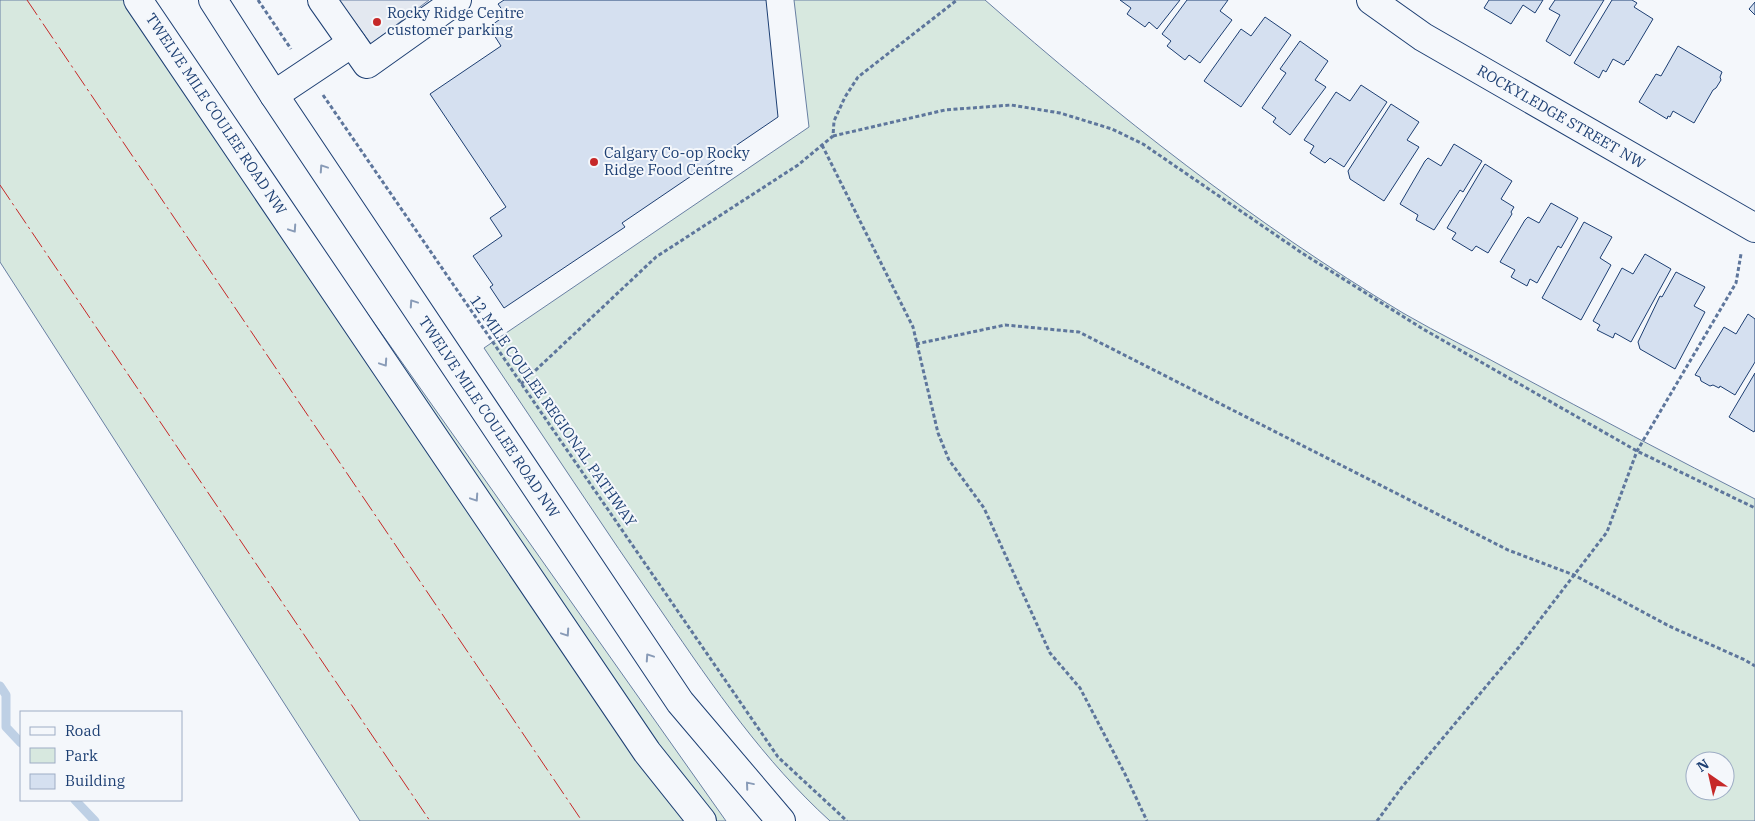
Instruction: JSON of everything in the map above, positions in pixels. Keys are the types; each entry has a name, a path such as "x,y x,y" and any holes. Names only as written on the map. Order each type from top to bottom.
{"main road":[{"name":"TWELVE MILE COULEE ROAD NW","path":"138,0 647,752 702,821"},
{"name":"TWELVE MILE COULEE ROAD NW","path":"213,0 274,95 680,702 781,821"},
{"path":"322,0 367,64 457,0"},
{"name":"ROCKYLEDGE STREET NW","path":"1371,0 1423,37 1752,221"},
{"path":"274,95 352,43"}],"path":[{"name":"12 MILE COULEE REGIONAL PATHWAY","path":"258,0 778,757 847,821"},
{"path":"833,136 834,121 845,97 858,77 957,0"},
{"path":"521,384 656,256 798,165 833,136 945,110 1011,105 1060,113 1112,129 1143,144 1302,253 1415,324 1637,450 1755,508"},
{"path":"822,145 913,327 938,433 949,460 984,508 1050,653 1080,688 1147,821"},
{"path":"1377,821 1402,787 1519,647 1607,532 1637,450 1736,283 1752,221"},
{"path":"916,344 1005,325 1079,332 1508,550 1574,575 1669,626 1755,666"}],"green space":[{"path":"0,0 146,0 726,821 360,821 0,262"},
{"path":"794,0 985,0 1084,85 1187,166 1239,205 1347,278 1430,328 1755,499 1755,821 830,821 783,774 721,696 619,549 484,348 809,127"}],"shaded area":[{"name":"Rocky Ridge Centre customer parking","path":"339,0 429,0 371,44"}],"building":[{"name":"Calgary Co-op Rocky Ridge Food Centre","path":"504,0 766,0 778,117 622,223 625,227 504,308 490,287 493,285 473,256 502,236 490,218 506,207 430,94 501,46 489,27 506,15 498,4"},
{"path":"1120,0 1180,0 1157,29 1149,22 1145,27 1127,14 1131,8"},
{"path":"1187,0 1228,0 1220,11 1232,20 1200,63 1189,55 1185,60 1167,46 1171,41 1162,34"},
{"path":"1489,0 1543,0 1535,13 1523,5 1511,24 1484,8"},
{"path":"1555,0 1604,0 1570,56 1546,41 1560,15 1549,9"},
{"path":"1612,0 1632,0 1637,3 1634,7 1653,19 1628,61 1624,65 1613,59 1606,72 1603,70 1599,78 1574,63"},
{"path":"1755,2 1755,15 1749,9"},
{"path":"1265,17 1291,35 1241,107 1204,81 1241,29 1251,36"},
{"path":"1300,41 1328,61 1315,80 1326,87 1290,135 1273,122 1276,118 1262,108 1286,73 1280,69"},
{"path":"1678,46 1722,72 1721,80 1694,123 1673,111 1667,119 1639,102 1656,74 1661,76"},
{"path":"1361,85 1387,102 1344,167 1330,158 1325,163 1310,153 1314,146 1304,140 1336,92 1350,101"},
{"path":"1391,104 1419,122 1407,140 1419,147 1384,201 1350,179 1348,171"},
{"path":"1454,144 1482,161 1463,192 1460,190 1434,230 1416,220 1418,215 1400,204 1425,161 1428,158 1441,166"},
{"path":"1485,164 1512,181 1501,199 1514,207 1511,212 1512,214 1488,253 1476,246 1472,251 1452,239 1456,233 1447,228"},
{"path":"1551,203 1578,218 1561,248 1558,246 1537,283 1530,279 1527,286 1511,277 1515,270 1500,262 1525,220 1528,217 1539,223"},
{"path":"1584,222 1612,237 1600,258 1611,265 1581,320 1542,298"},
{"path":"1645,254 1671,269 1631,342 1615,333 1613,338 1597,330 1600,325 1593,321 1622,268 1633,274"},
{"path":"1676,272 1705,287 1694,306 1705,312 1675,369 1640,349 1638,342 1660,296 1662,297"},
{"path":"1748,314 1755,319 1755,362 1735,395 1720,386 1719,388 1713,385 1710,386 1695,375 1724,327 1736,334"},
{"path":"1755,373 1755,430 1754,432 1729,417"}],"waterway":[{"path":"0,686 6,695 6,727 20,742"},
{"path":"76,801 95,821"}],"power":[{"path":"27,0 582,821"},
{"path":"0,185 430,821"}],"place":[{"name":"Rocky Ridge Centre customer parking","path":"377,22"},
{"name":"Calgary Co-op Rocky Ridge Food Centre","path":"594,162"}]}
